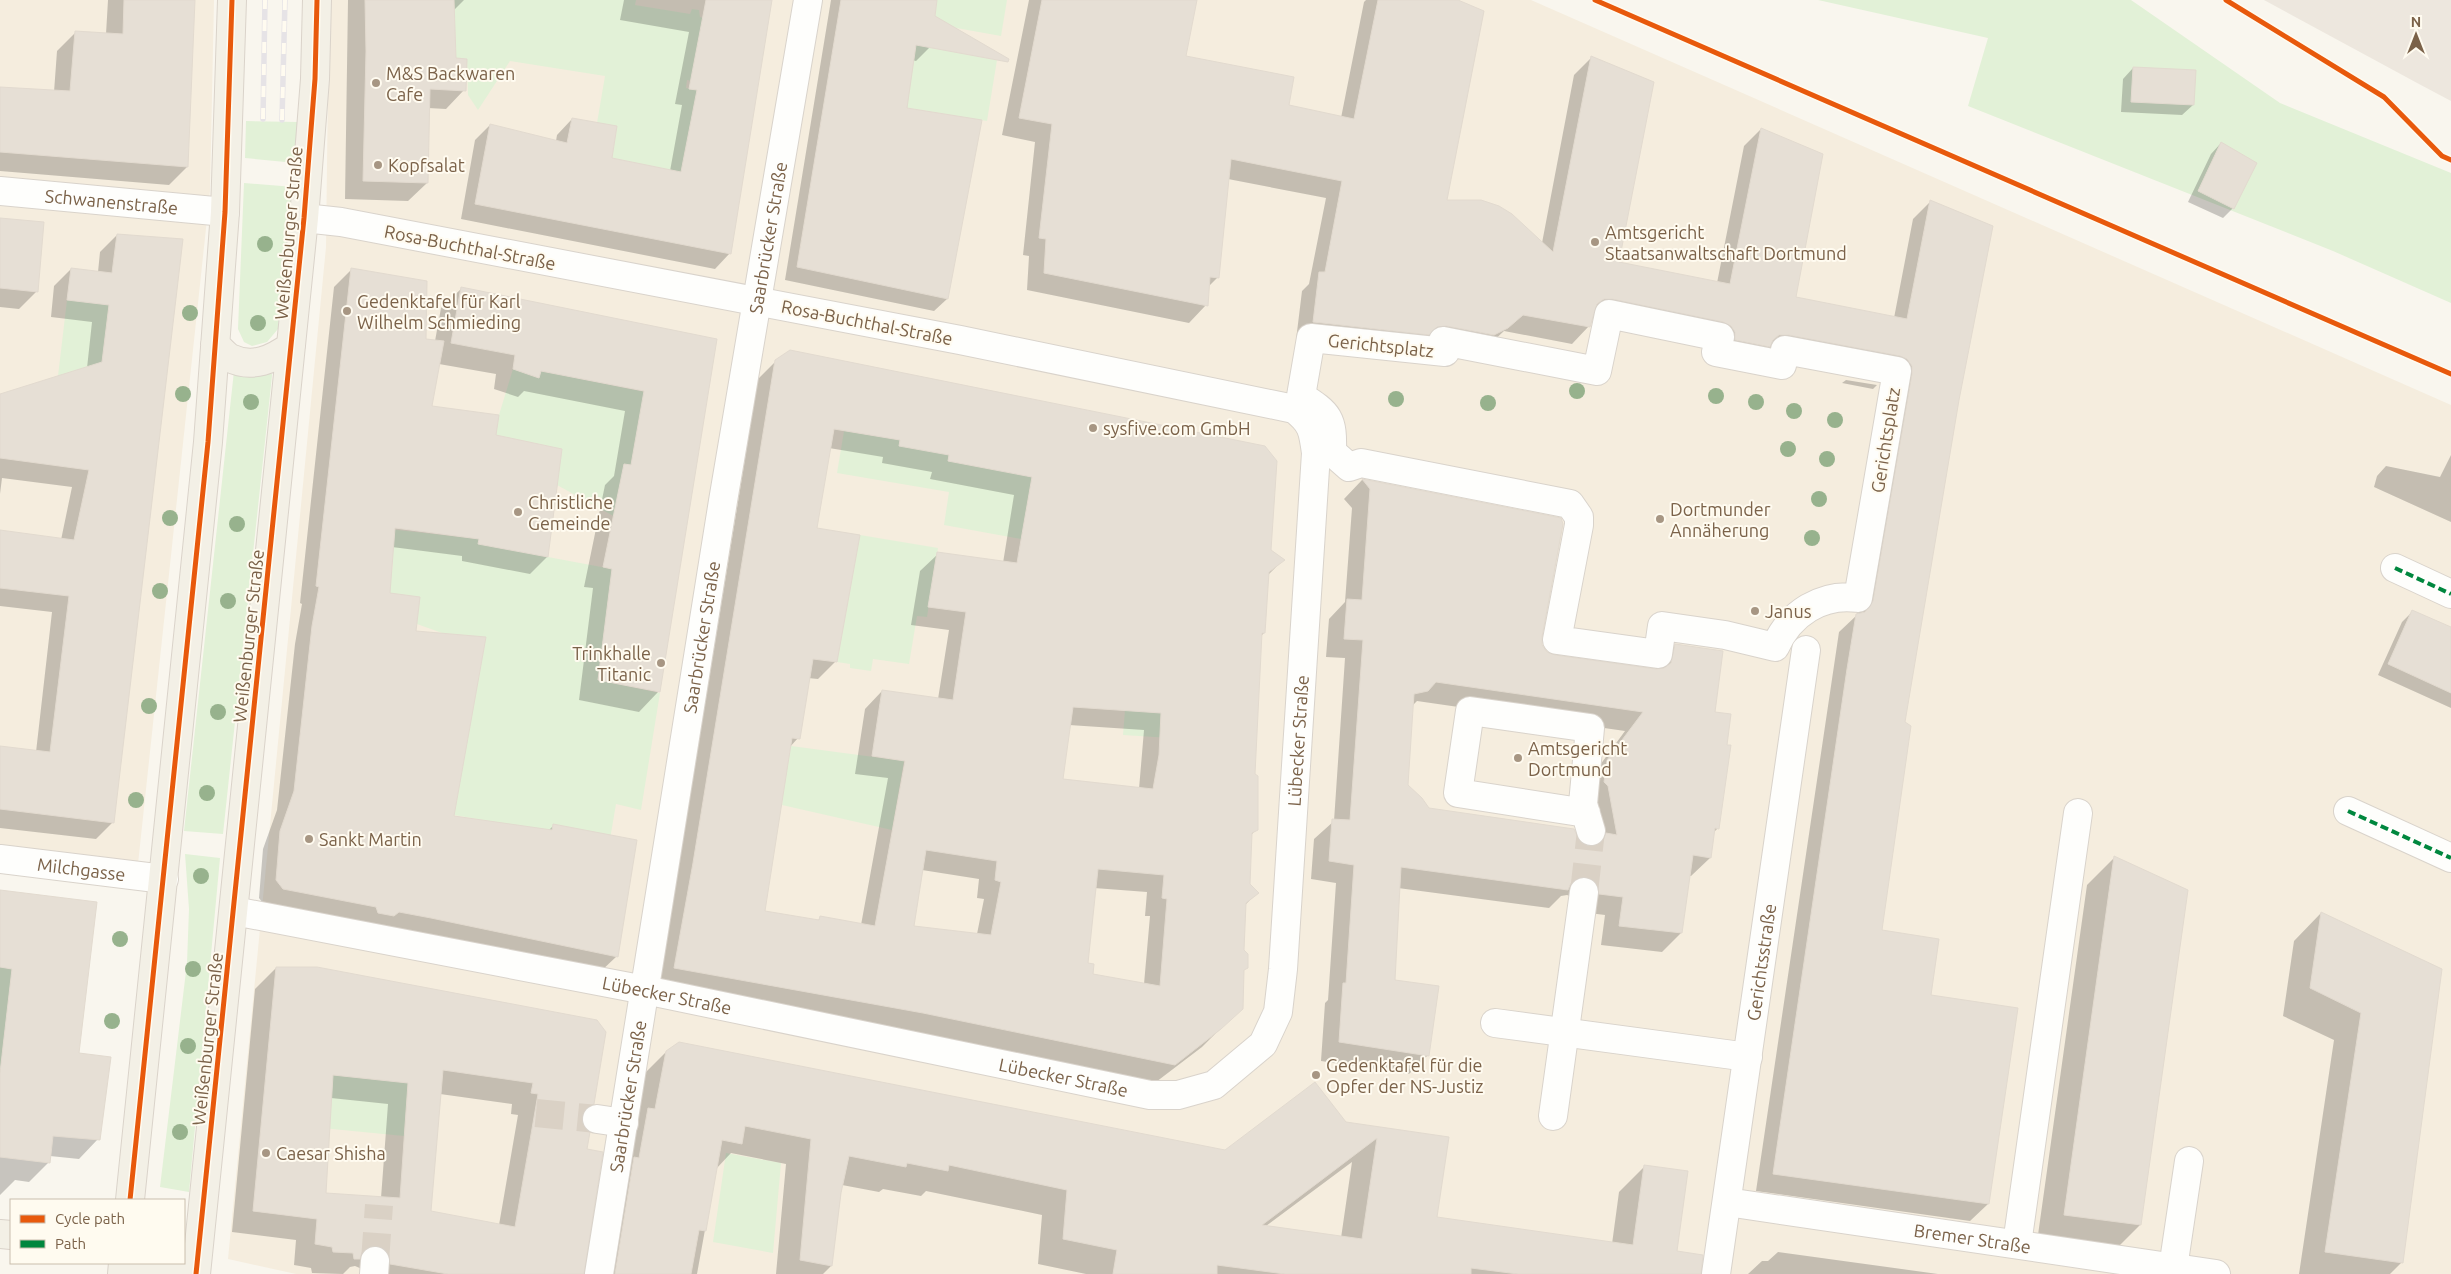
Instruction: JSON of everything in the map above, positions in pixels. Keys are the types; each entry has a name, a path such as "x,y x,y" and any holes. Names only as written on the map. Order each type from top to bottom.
{"main road":[{"path":"130,1199 208,437 225,212 232,0"},
{"name":"Weißenburger Straße","path":"196,1274 304,218 315,79 317,0"},
{"path":"215,344 230,358 250,362 272,360 290,346"},
{"path":"146,1264 196,1274"}],"street":[{"name":"Saarbrücker Straße","path":"599,1274 723,501 808,0"},
{"name":"Schwanenstraße","path":"0,191 225,212"},
{"name":"Rosa-Buchthal-Straße","path":"304,218 342,222 1274,403 1294,409 1308,420"},
{"name":"Gerichtsplatz","path":"1609,314 1720,337 1716,352 1782,365 1785,350 1897,371 1858,598 1845,596 1828,598 1797,615 1787,626 1775,647 1725,635 1662,626 1658,654 1557,640 1579,525 1579,516 1570,504 1361,463 1349,467 1332,452 1333,430 1324,411 1301,396 1311,338 1445,352 1445,350 1442,350 1443,341 1598,371 1609,314"},
{"name":"Lübecker Straße","path":"234,910 645,990 1150,1095 1178,1095 1214,1085 1263,1044 1278,1012 1283,968 1316,453 1314,434 1308,420"},
{"path":"2395,568 2451,594"},
{"name":"Gerichtsstraße","path":"1716,1274 1806,650"},
{"path":"1470,711 1590,728 1583,804 1588,822 1458,793 1470,711"},
{"path":"2348,811 2451,858"},
{"path":"2017,1244 2078,813"},
{"name":"Milchgasse","path":"0,859 164,879"},
{"path":"1553,1116 1584,892"},
{"path":"1495,1023 1748,1057"},
{"path":"597,1119 624,1123"},
{"path":"2173,1268 2188,1161"},
{"name":"Bremer Straße","path":"1727,1202 2216,1274"}],"shaded area":[{"path":"0,0 214,0 210,191 138,864 0,847"},
{"path":"329,0 1531,0 2451,405 2451,1274 296,1274 228,1259 326,247"},
{"path":"2264,0 2451,0 2451,101 2419,84"}],"green space":[{"path":"454,0 636,0 635,5 690,14 692,9 699,10 700,17 703,18 692,81 687,80 686,88 727,95 681,172 612,158 617,127 597,123 605,76 510,61 478,110 468,95 467,59 456,58"},
{"path":"937,0 1007,0 1001,36 934,24"},
{"path":"1818,0 2131,0 2280,103 2451,173 2451,303 2333,251 1968,106 1988,38"},
{"path":"916,45 997,60 987,121 903,107"},
{"path":"246,121 298,122 296,163 245,158"},
{"path":"244,183 294,187 278,329 267,342 252,346 244,342 238,329"},
{"path":"67,300 109,305 100,379 58,376"},
{"path":"513,369 538,378 541,371 660,395 635,445 631,465 624,464 616,505 619,519 557,485 562,449 496,435 499,415"},
{"path":"234,371 272,374 272,376 223,834 184,831"},
{"path":"844,431 900,440 899,445 950,451 948,461 1032,477 1021,539 944,525 949,492 837,473"},
{"path":"388,529 479,539 479,544 612,569 598,680 660,693 641,810 616,804 607,857 579,829 553,824 549,844 500,823 454,815 486,637 442,633 417,624 419,597 398,594 380,602 389,583 393,567"},
{"path":"860,535 938,548 927,617 917,616 909,664 873,659 871,671 850,668 850,664 837,662"},
{"path":"1125,710 1161,713 1186,739 1123,735"},
{"path":"791,746 904,761 892,830 782,805 783,799 779,798"},
{"path":"185,854 220,858 189,1192 160,1187 187,963 189,909"},
{"path":"0,967 12,969 0,1073"},
{"path":"332,1075 408,1083 404,1136 322,1128"},
{"path":"726,1153 781,1163 773,1253 713,1242"}],"building":[{"path":"124,0 195,0 188,167 0,152 0,87 70,91 75,31 123,34"},
{"path":"365,0 454,0 456,58 467,59 466,91 430,89 428,183 363,181 366,51"},
{"path":"706,0 772,0 731,254 475,204 490,124 567,143 572,118 617,126 612,158 681,172 697,90 689,89"},
{"path":"841,0 937,0 935,16 1009,59 1008,62 916,45 907,108 982,120 948,299 797,267"},
{"path":"1042,0 1197,0 1186,56 1294,77 1289,105 1354,119 1378,0 1458,0 1484,11 1447,200 1481,200 1499,206 1512,214 1553,252 1591,56 1654,82 1619,262 1730,284 1761,128 1823,154 1796,297 1907,319 1930,200 1993,226 1959,400 1905,722 1911,726 1882,930 1939,939 1931,995 2018,1008 1989,1204 1773,1174 1856,614 1865,612 1873,601 1912,374 1912,366 1907,359 1900,356 1788,335 1779,335 1773,340 1770,347 1735,340 1735,332 1731,326 1723,322 1612,299 1604,299 1597,304 1590,327 1523,315 1508,328 1494,335 1446,326 1437,327 1429,335 1313,322 1319,272 1325,272 1342,181 1231,159 1219,278 1210,277 1208,306 1044,273 1046,239 1039,238 1052,124 1019,118"},
{"path":"2133,67 2196,70 2194,105 2131,102"},
{"path":"2221,142 2257,163 2234,209 2198,191"},
{"path":"0,218 44,222 38,292 0,288"},
{"path":"117,234 183,239 114,823 0,809 0,746 50,752 69,596 0,588 0,530 74,540 89,470 0,458 0,394 102,362 109,305 67,300 71,268 112,273"},
{"path":"351,268 427,281 426,339 444,341 432,406 499,415 496,435 562,449 548,557 478,544 479,539 395,528 390,593 420,597 416,631 486,637 454,816 552,830 553,824 637,840 618,957 399,912 394,916 378,913 376,907 283,889 276,880 280,831 294,791 312,626 319,587 316,586"},
{"path":"461,287 717,339 660,692 598,680 612,569 603,567 624,464 631,465 644,391 541,371 539,378 513,369 515,355 451,343"},
{"path":"790,350 1265,446 1277,461 1271,550 1285,560 1269,572 1265,633 1262,633 1255,774 1258,776 1258,830 1252,833 1250,884 1259,893 1246,903 1244,950 1248,954 1248,968 1244,970 1243,1009 1175,1065 923,1013 674,968 693,863 775,360","holes":["834,429 900,440 899,446 949,455 948,461 1032,477 1017,563 937,552 928,607 966,612 953,700 882,690 872,756 905,761 875,926 820,916 819,920 765,911 792,738 800,739 813,659 837,662 860,535 817,528","1073,707 1161,713 1159,755 1153,789 1063,779","926,850 997,861 995,880 1001,882 991,935 914,926","1098,869 1164,875 1162,898 1167,899 1160,986 1093,974 1094,964 1088,963"]},
{"path":"1362,479 1561,518 1563,524 1542,637 1542,645 1547,652 1555,655 1656,669 1664,668 1671,663 1675,644 1723,651 1715,712 1731,714 1727,745 1731,745 1719,829 1715,828 1711,858 1693,855 1682,933 1619,926 1623,897 1599,894 1598,886 1594,880 1587,877 1578,878 1571,883 1568,890 1401,867 1395,980 1439,986 1429,1056 1339,1042 1343,983 1346,983 1354,865 1329,861 1332,819 1350,820 1363,640 1344,639 1347,599 1362,600 1370,489","holes":["1436,682 1643,712 1607,760 1604,782 1608,786 1617,835 1606,833 1602,842 1596,846 1588,846 1580,842 1574,829 1429,808 1422,798 1408,785 1414,694 1428,691"]},
{"path":"2412,610 2451,627 2451,693 2388,664"},
{"path":"2114,856 2188,890 2141,1225 2064,1215"},
{"path":"0,890 97,902 79,1053 111,1057 100,1140 53,1136 50,1163 0,1157 0,1073 12,969 0,967"},
{"path":"2321,912 2442,969 2403,1263 2325,1252 2361,1013 2310,988"},
{"path":"276,967 317,967 597,1020 606,1032 594,1104 585,1109 582,1117 583,1125 590,1132 587,1149 603,1152 584,1274 448,1274 390,1264 389,1254 383,1248 376,1245 368,1247 362,1252 360,1259 354,1259 353,1253 333,1252 332,1247 315,1244 317,1219 253,1211","holes":["443,1070 533,1083 531,1093 538,1094 515,1227 431,1211","333,1075 408,1083 400,1198 326,1193"]},
{"path":"679,1042 1225,1150 1315,1082 1346,1122 1449,1137 1437,1217 1633,1245 1644,1165 1688,1171 1677,1251 1703,1255 1701,1274 1518,1274 1471,1268 1471,1274 1285,1274 1217,1265 1217,1274 1113,1274 1117,1250 1063,1239 1067,1190 949,1165 948,1171 907,1163 906,1167 849,1156 841,1193 832,1266 800,1260 811,1139 745,1126 742,1144 722,1140 706,1231 699,1230 691,1274 615,1274 634,1157 639,1158 648,1108 655,1109 666,1051","holes":["1377,1138 1362,1239 1262,1225"]}],"tunnel":[{"path":"1584,892 1591,831"},
{"path":"536,1113 597,1119"},
{"path":"375,1261 379,1205"}],"railway":[{"path":"263,119 265,0"},
{"path":"282,120 285,0"}],"marked path":[{"path":"2395,568 2451,594"},
{"path":"2348,811 2451,858"}],"cycle path":[{"path":"130,1199 208,442 225,212 232,0"},
{"path":"196,1274 304,218 315,79 317,0"},
{"path":"1595,0 2451,374"},
{"path":"2226,0 2384,97 2442,156 2451,160"}],"place":[{"name":"M&S Backwaren Cafe","path":"376,83"},
{"name":"Kopfsalat","path":"378,165"},
{"name":"Amtsgericht Staatsanwaltschaft Dortmund","path":"1595,242"},
{"name":"Gedenktafel für Karl Wilhelm Schmieding","path":"347,311"},
{"name":"sysfive.com GmbH","path":"1093,428"},
{"name":"Christliche Gemeinde","path":"518,512"},
{"name":"Dortmunder Annäherung","path":"1660,519"},
{"name":"Janus","path":"1755,611"},
{"name":"Trinkhalle Titanic","path":"661,663"},
{"name":"Amtsgericht Dortmund","path":"1518,758"},
{"name":"Sankt Martin","path":"309,839"},
{"name":"Gedenktafel für die Opfer der NS-Justiz","path":"1316,1075"},
{"name":"Caesar Shisha","path":"266,1153"}]}
